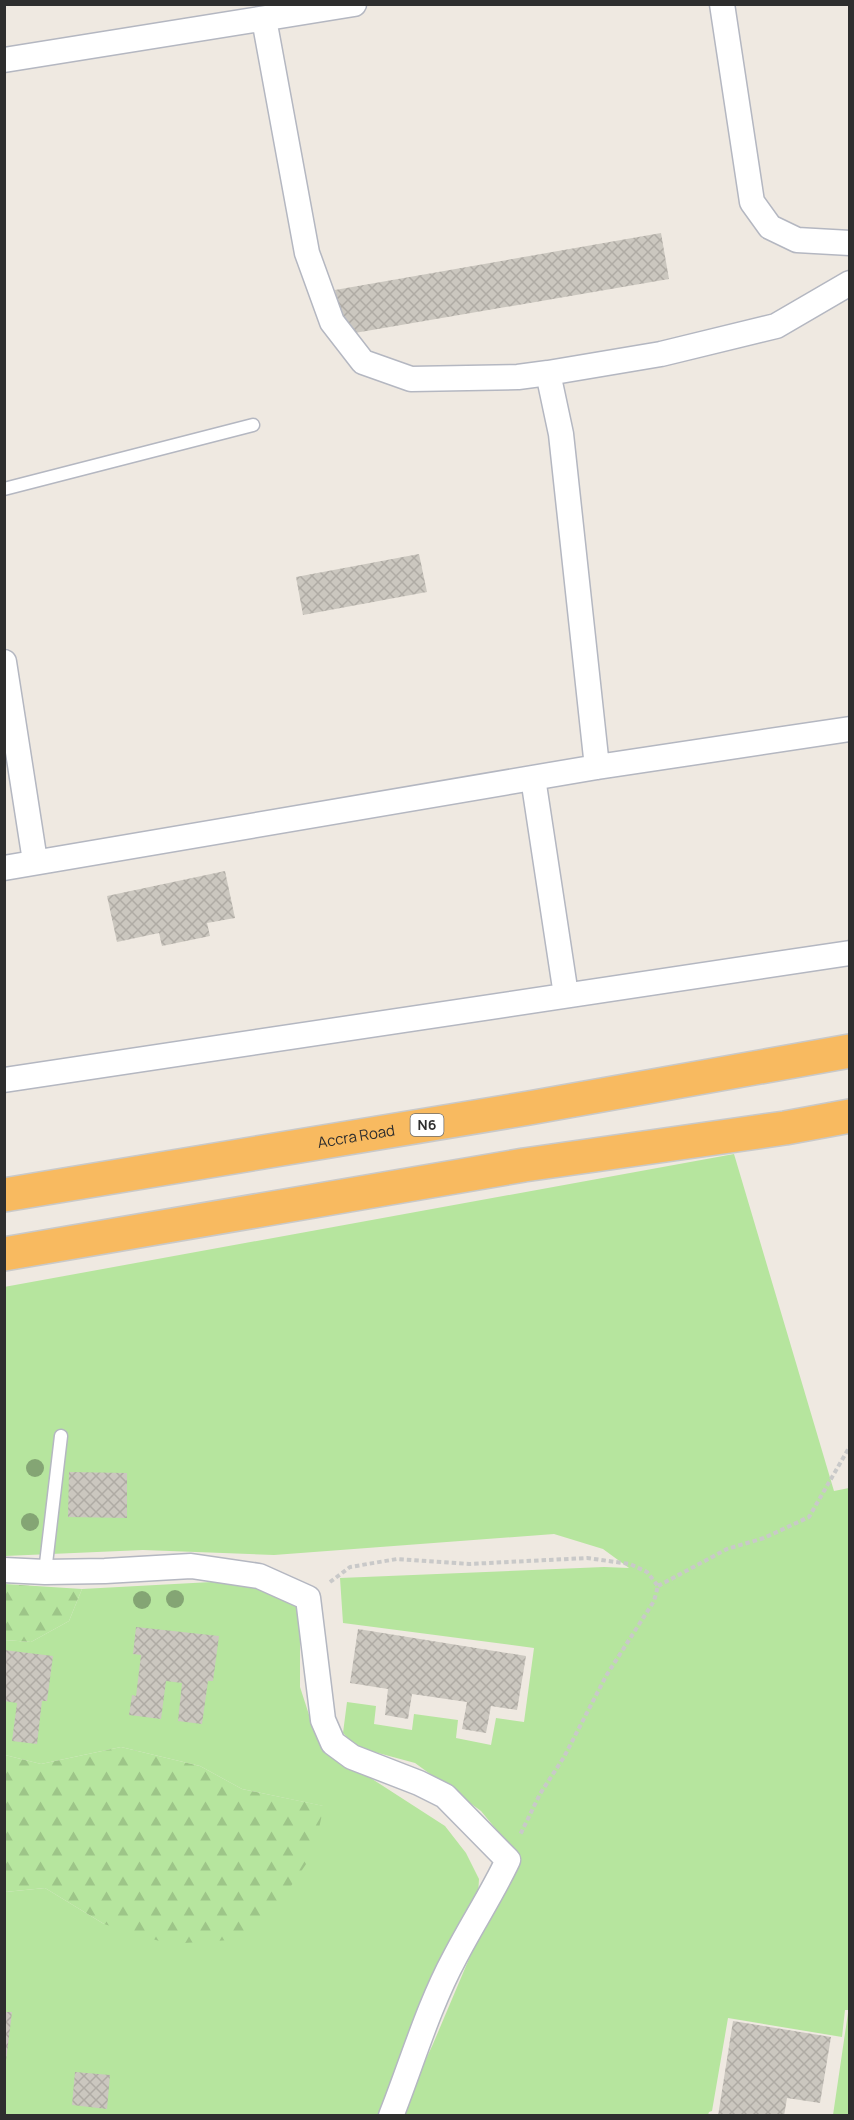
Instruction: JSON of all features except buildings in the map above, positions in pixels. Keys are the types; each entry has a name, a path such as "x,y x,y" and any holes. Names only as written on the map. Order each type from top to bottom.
{"highway":[{"name":"Accra Road","path":"4,1195 529,1108 849,1051"},
{"path":"4,1254 524,1165 785,1128 849,1116"}],"street":[{"path":"4,60 354,4"},
{"path":"722,4 752,202 770,227 797,240 849,243"},
{"path":"264,19 308,253 332,322 363,362 411,379 518,377 548,373 661,354 776,326 849,283"},
{"path":"548,373 561,434 597,767"},
{"path":"4,662 34,861"},
{"path":"4,868 34,861 597,767 849,729"},
{"path":"533,778 566,996"},
{"path":"4,1080 849,953"},
{"path":"4,1570 105,1571 191,1566 259,1576 308,1598 323,1720 333,1743 352,1757 419,1783 445,1796 508,1860 495,1888 454,1958 420,2037 391,2115"}],"lane":[{"path":"4,489 253,425"},
{"path":"45,1572 61,1436"}],"path":[{"path":"508,1860 540,1794 564,1757 606,1676 654,1601 658,1586 727,1549 764,1538 809,1517 849,1446"},
{"path":"308,1598 350,1567 397,1559 469,1564 587,1558 630,1564 647,1572 658,1586"}],"green space":[{"path":"734,1154 834,1491 849,1488 850,2010 845,2010 842,2037 728,2018 712,2111 708,2115 400,2115 477,1940 518,1856 481,1811 415,1763 356,1747 343,1733 347,1702 376,1706 374,1724 412,1730 414,1714 458,1720 456,1738 491,1745 496,1718 524,1722 534,1648 343,1623 340,1578 604,1567 629,1568 603,1549 554,1534 274,1555 143,1550 5,1556 4,1287"},
{"path":"230,1581 264,1589 296,1607 300,1631 300,1687 312,1724 335,1755 445,1826 466,1853 479,1879 478,1896 379,2115 5,2115 5,1892 45,1888 104,1924 323,1806 242,1789 200,1766 121,1747 41,1764 5,1755 5,1640 31,1642 69,1621 82,1589"},
{"path":"4,1584 82,1589 69,1621 31,1642 5,1640"},
{"path":"121,1747 200,1766 242,1789 324,1806 313,1854 280,1902 245,1939 169,1944 104,1924 45,1888 5,1892 5,1755 41,1764"},
{"path":"848,2013 849,2115 833,2115"}]}
